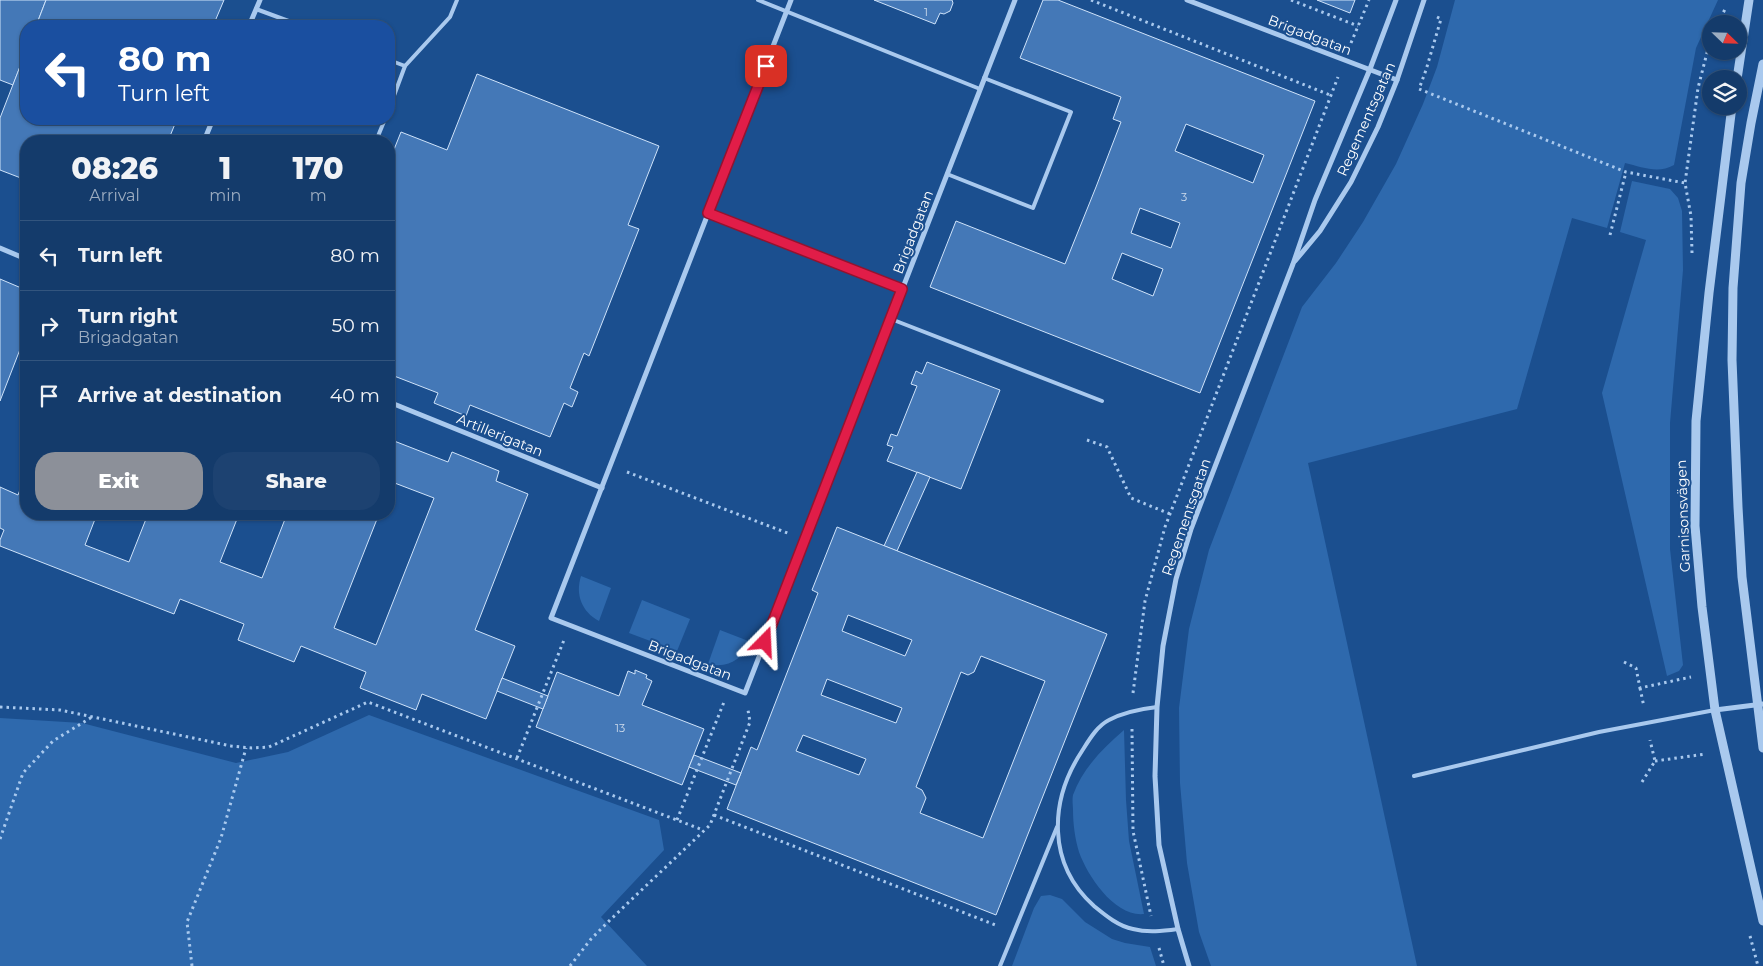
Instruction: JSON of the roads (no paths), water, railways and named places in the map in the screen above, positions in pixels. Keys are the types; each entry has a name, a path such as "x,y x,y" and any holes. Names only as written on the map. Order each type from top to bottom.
{"street":[{"path":"252,20 260,0"},
{"name":"Brigadgatan","path":"791,0 551,618 745,694 1015,0"},
{"name":"Brigadgatan","path":"1187,0 1397,80"},
{"name":"Regementsgatan","path":"1189,966 1178,929 1159,845 1155,776 1156,707 1163,646 1176,579 1191,530 1293,264 1315,200 1370,69 1396,0"},
{"name":"Regementsgatan","path":"1293,264 1320,231 1351,182 1378,127 1397,80 1424,0"},
{"path":"1738,70 1750,0"},
{"path":"1763,64 1741,183 1733,288 1732,360 1742,577 1761,706 1763,748"},
{"name":"Garnisonsvägen","path":"1731,115 1709,293 1696,420 1694,467 1695,526 1702,607 1715,710 1763,921"},
{"path":"0,248 20,256"},
{"name":"Artillerigatan","path":"395,404 602,488"},
{"path":"1715,710 1761,706"}],"lane":[{"path":"395,93 405,66 450,17 457,0"},
{"path":"758,0 980,89"},
{"path":"256,9 286,20"},
{"path":"395,62 405,66"},
{"path":"947,174 1033,208 1071,112 984,78"},
{"path":"708,213 902,289"},
{"path":"891,319 1102,401"},
{"path":"1156,707 1131,711 1108,721 1094,734 1074,762 1061,793 1058,825 1060,851 1072,881 1086,899 1107,917 1132,929 1154,932 1178,929"},
{"path":"1414,776 1599,732 1715,710"},
{"path":"1000,966 1058,825"}]}
